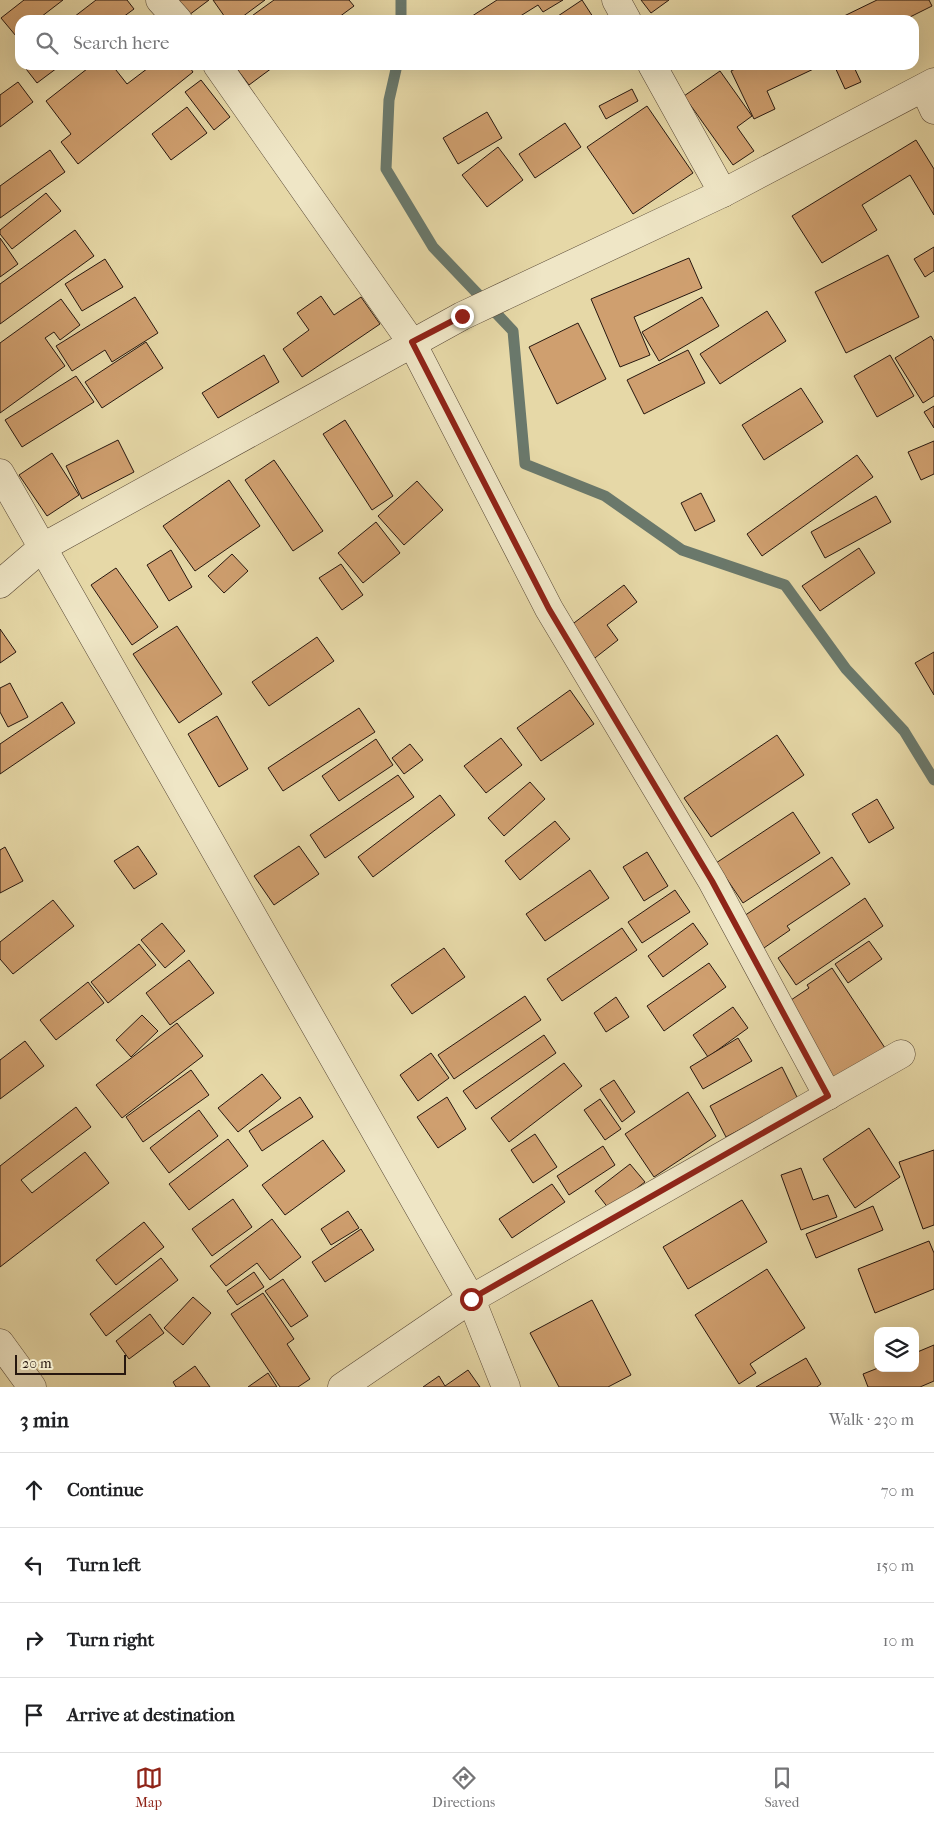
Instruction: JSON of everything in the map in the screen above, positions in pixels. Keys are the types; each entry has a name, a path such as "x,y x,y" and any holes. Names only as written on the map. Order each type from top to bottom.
{"street":[{"path":"160,0 174,15"},
{"path":"616,0 624,15"},
{"path":"221,70 412,342 549,609 712,881 828,1096"},
{"path":"655,70 723,193"},
{"path":"0,584 43,547 412,342 504,295 931,93"},
{"path":"0,473 471,1299 506,1387"},
{"path":"342,1387 471,1299 901,1054"},
{"path":"0,1343 32,1387"}],"building":[{"path":"24,0 63,0 44,15 15,15 15,35 1,18"},
{"path":"96,0 127,0 134,9 126,15 76,15"},
{"path":"172,0 209,0 189,15 183,15"},
{"path":"213,0 265,0 245,15 224,15"},
{"path":"274,0 349,0 354,6 342,15 253,15"},
{"path":"497,0 563,0 543,12 538,5 522,15 474,15"},
{"path":"582,0 592,15 560,15"},
{"path":"641,0 669,0 651,13"},
{"path":"877,0 929,0 932,6 914,15 846,15"},
{"path":"27,70 54,70 37,83"},
{"path":"86,70 116,70 127,84 145,70 192,70 193,72 78,164 61,142 71,134 46,101"},
{"path":"238,70 269,70 249,85"},
{"path":"811,70 767,91 775,109 754,119 731,71"},
{"path":"836,70 855,70 861,82 845,89"},
{"path":"720,71 752,116 737,127 754,151 733,165 684,96"},
{"path":"201,80 230,117 214,130 185,92"},
{"path":"18,82 33,102 0,127 0,95"},
{"path":"632,89 638,101 606,119 599,106"},
{"path":"647,106 693,173 633,214 587,147"},
{"path":"187,107 207,133 171,160 152,134"},
{"path":"487,112 502,138 458,164 443,138"},
{"path":"565,123 581,147 535,178 519,154"},
{"path":"916,140 934,169 934,215 910,175 862,205 877,230 822,263 792,216"},
{"path":"498,147 523,180 487,207 462,175"},
{"path":"50,150 65,172 0,218 0,186"},
{"path":"46,193 61,211 12,249 0,234 0,230"},
{"path":"75,230 94,256 0,324 0,284"},
{"path":"0,238 18,264 0,277"},
{"path":"934,247 934,271 925,277 914,259"},
{"path":"888,255 919,317 846,353 815,292"},
{"path":"689,258 702,288 634,317 650,355 620,367 591,299"},
{"path":"105,259 123,287 82,311 65,284"},
{"path":"321,296 334,315 361,297 380,324 302,377 283,349 309,330 297,313"},
{"path":"135,297 158,333 112,362 105,350 72,371 56,346"},
{"path":"702,297 719,326 659,361 642,332"},
{"path":"61,299 80,325 60,340 54,332 45,338 65,366 0,413 0,343"},
{"path":"767,311 786,341 720,384 700,354"},
{"path":"578,323 606,379 557,404 529,347"},
{"path":"931,336 934,341 934,396 923,403 895,358"},
{"path":"146,342 163,368 102,408 85,382"},
{"path":"688,350 705,383 644,414 627,380"},
{"path":"264,355 279,382 218,418 202,393"},
{"path":"890,355 914,396 877,417 854,376"},
{"path":"76,376 94,402 22,447 5,420"},
{"path":"801,388 823,422 764,460 742,425"},
{"path":"934,406 934,428 924,412"},
{"path":"345,420 393,496 372,510 323,434"},
{"path":"118,440 134,472 82,499 66,466"},
{"path":"934,441 934,474 921,480 908,452"},
{"path":"52,453 79,495 47,516 19,475"},
{"path":"857,455 873,477 762,556 747,534"},
{"path":"274,460 323,531 293,551 245,480"},
{"path":"229,480 260,526 195,571 163,526"},
{"path":"417,481 443,510 404,545 378,516"},
{"path":"701,493 715,521 695,531 681,503"},
{"path":"876,496 891,522 825,558 811,532"},
{"path":"376,522 400,553 363,583 338,553"},
{"path":"859,548 875,573 820,611 802,586"},
{"path":"171,550 192,587 169,601 147,565"},
{"path":"232,554 248,571 224,593 208,576"},
{"path":"341,564 363,595 342,610 319,578"},
{"path":"116,568 158,627 132,645 91,585"},
{"path":"624,585 637,602 607,625 618,640 591,661 566,629"},
{"path":"177,626 222,694 179,723 133,654"},
{"path":"0,629 16,652 0,663"},
{"path":"317,637 334,661 269,706 252,682"},
{"path":"934,652 934,695 915,663"},
{"path":"10,683 28,717 8,727 0,712 0,688"},
{"path":"570,690 594,724 541,761 517,728"},
{"path":"62,702 75,723 0,774 0,744"},
{"path":"359,708 375,732 283,791 268,768"},
{"path":"217,716 248,769 219,787 188,734"},
{"path":"777,735 804,775 711,837 684,798"},
{"path":"501,738 522,765 486,793 464,766"},
{"path":"376,739 393,765 339,801 322,776"},
{"path":"410,744 423,760 404,774 392,758"},
{"path":"398,775 414,797 325,858 310,835"},
{"path":"530,782 545,799 504,836 488,818"},
{"path":"440,795 455,815 373,877 358,857"},
{"path":"877,799 894,828 869,843 852,814"},
{"path":"793,812 820,853 743,903 716,863"},
{"path":"555,821 570,839 520,880 505,861"},
{"path":"138,846 157,874 134,889 114,861"},
{"path":"299,846 319,874 274,905 254,876"},
{"path":"5,847 23,881 0,893 0,850"},
{"path":"647,852 668,886 644,901 623,867"},
{"path":"832,857 850,884 787,926 790,930 761,950 741,918"},
{"path":"590,870 609,898 545,941 526,914"},
{"path":"675,890 690,912 642,943 628,922"},
{"path":"865,898 883,926 796,985 778,958"},
{"path":"53,900 74,926 13,974 0,959 0,942"},
{"path":"162,923 185,951 165,968 141,940"},
{"path":"693,923 708,944 663,977 648,956"},
{"path":"622,928 637,950 562,1001 547,979"},
{"path":"869,941 882,959 848,983 835,964"},
{"path":"139,944 156,965 108,1003 91,982"},
{"path":"444,948 465,977 412,1014 391,985"},
{"path":"189,960 214,993 170,1025 146,993"},
{"path":"709,963 726,987 664,1031 647,1006"},
{"path":"832,968 887,1051 836,1086 782,1006 809,988 807,985"},
{"path":"88,982 104,1003 56,1040 40,1020"},
{"path":"525,996 541,1020 454,1079 438,1055"},
{"path":"616,997 629,1017 606,1032 594,1013"},
{"path":"733,1007 748,1028 708,1057 693,1035"},
{"path":"142,1015 158,1031 131,1057 116,1040"},
{"path":"177,1023 203,1056 122,1118 96,1085"},
{"path":"544,1035 556,1053 476,1109 463,1091"},
{"path":"738,1038 752,1061 703,1089 690,1067"},
{"path":"25,1041 44,1066 0,1099 0,1060"},
{"path":"431,1053 449,1078 418,1101 400,1075"},
{"path":"564,1063 582,1086 509,1142 491,1118"},
{"path":"782,1067 798,1099 726,1137 710,1106"},
{"path":"191,1070 209,1095 143,1142 126,1117"},
{"path":"262,1074 281,1098 238,1132 218,1108"},
{"path":"614,1080 635,1112 622,1122 600,1089"},
{"path":"688,1092 716,1136 654,1177 625,1134"},
{"path":"300,1097 313,1117 262,1151 249,1131"},
{"path":"447,1097 466,1129 438,1148 417,1117"},
{"path":"600,1099 621,1129 605,1140 584,1110"},
{"path":"76,1107 91,1127 21,1180 32,1193 85,1152 109,1183 0,1267 0,1166"},
{"path":"199,1110 218,1136 169,1173 150,1148"},
{"path":"869,1128 900,1177 855,1208 823,1159"},
{"path":"535,1134 557,1167 533,1183 511,1150"},
{"path":"228,1139 248,1166 189,1210 169,1184"},
{"path":"323,1140 345,1171 285,1215 262,1185"},
{"path":"603,1146 615,1165 569,1195 557,1176"},
{"path":"934,1150 934,1225 923,1229 899,1162"},
{"path":"630,1164 645,1182 609,1209 595,1191"},
{"path":"801,1168 813,1200 828,1195 837,1217 801,1230 781,1175"},
{"path":"552,1184 565,1202 512,1238 499,1219"},
{"path":"233,1199 252,1227 212,1256 192,1229"},
{"path":"742,1200 767,1242 688,1289 663,1247"},
{"path":"873,1206 883,1230 816,1258 806,1234"},
{"path":"348,1211 359,1228 331,1245 321,1229"},
{"path":"272,1219 301,1257 270,1280 257,1263 226,1286 210,1266"},
{"path":"144,1222 164,1247 116,1285 96,1260"},
{"path":"361,1229 374,1250 325,1282 312,1262"},
{"path":"929,1241 934,1253 934,1289 875,1313 858,1269"},
{"path":"161,1258 178,1280 106,1336 90,1314"},
{"path":"767,1269 805,1328 750,1364 756,1373 739,1384 695,1315"},
{"path":"254,1272 264,1287 237,1305 227,1291"},
{"path":"283,1279 308,1316 291,1327 265,1291"},
{"path":"263,1293 294,1339 287,1344 310,1379 298,1387 280,1387 231,1314"},
{"path":"193,1297 211,1313 183,1345 164,1328"},
{"path":"592,1300 631,1375 608,1387 559,1387 530,1333"},
{"path":"150,1314 164,1333 129,1359 116,1341"},
{"path":"934,1345 934,1381 920,1387 868,1387 863,1374 874,1370 874,1372 919,1372 919,1351"},
{"path":"806,1358 821,1384 817,1387 756,1387"},
{"path":"195,1366 210,1387 176,1387 173,1382"},
{"path":"468,1370 480,1387 423,1387 439,1376 445,1386"},
{"path":"268,1373 277,1387 248,1387"}],"waterway":[{"path":"401,0 401,15"},
{"path":"396,70 389,100 386,169 433,247 513,331 525,464 605,496 682,550 785,585 846,669 904,731 934,780"}],"route":[{"path":"462,316 412,342 549,609 712,881 828,1096 471,1299"}]}
